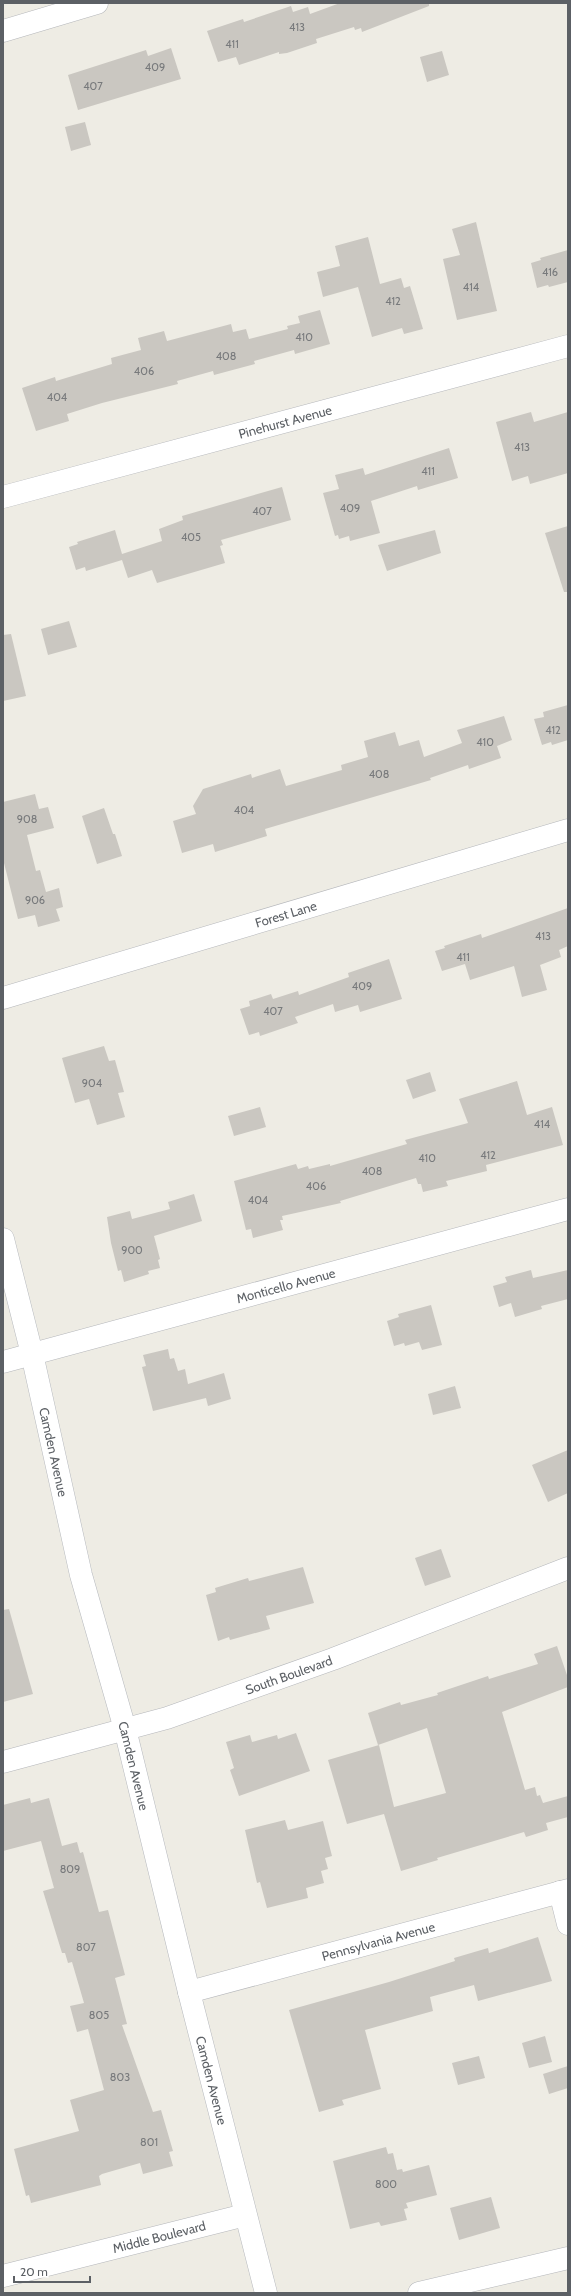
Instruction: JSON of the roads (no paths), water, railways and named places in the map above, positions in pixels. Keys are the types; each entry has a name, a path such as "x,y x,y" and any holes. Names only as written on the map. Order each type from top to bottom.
{"street":[{"path":"3,31 97,3"},
{"name":"Pinehurst Avenue","path":"3,497 568,346"},
{"name":"Forest Lane","path":"3,998 568,830"},
{"name":"Monticello Avenue","path":"3,1362 568,1209"},
{"name":"Camden Avenue","path":"3,1239 32,1354 80,1575 125,1729 189,1992 266,2293"},
{"name":"South Boulevard","path":"3,1762 167,1718 333,1659 568,1568"},
{"path":"564,1891 568,1924"},
{"name":"Pennsylvania Avenue","path":"189,1992 564,1891"},
{"name":"Middle Boulevard","path":"3,2276 245,2215"},
{"path":"419,2293 568,2258"}]}
